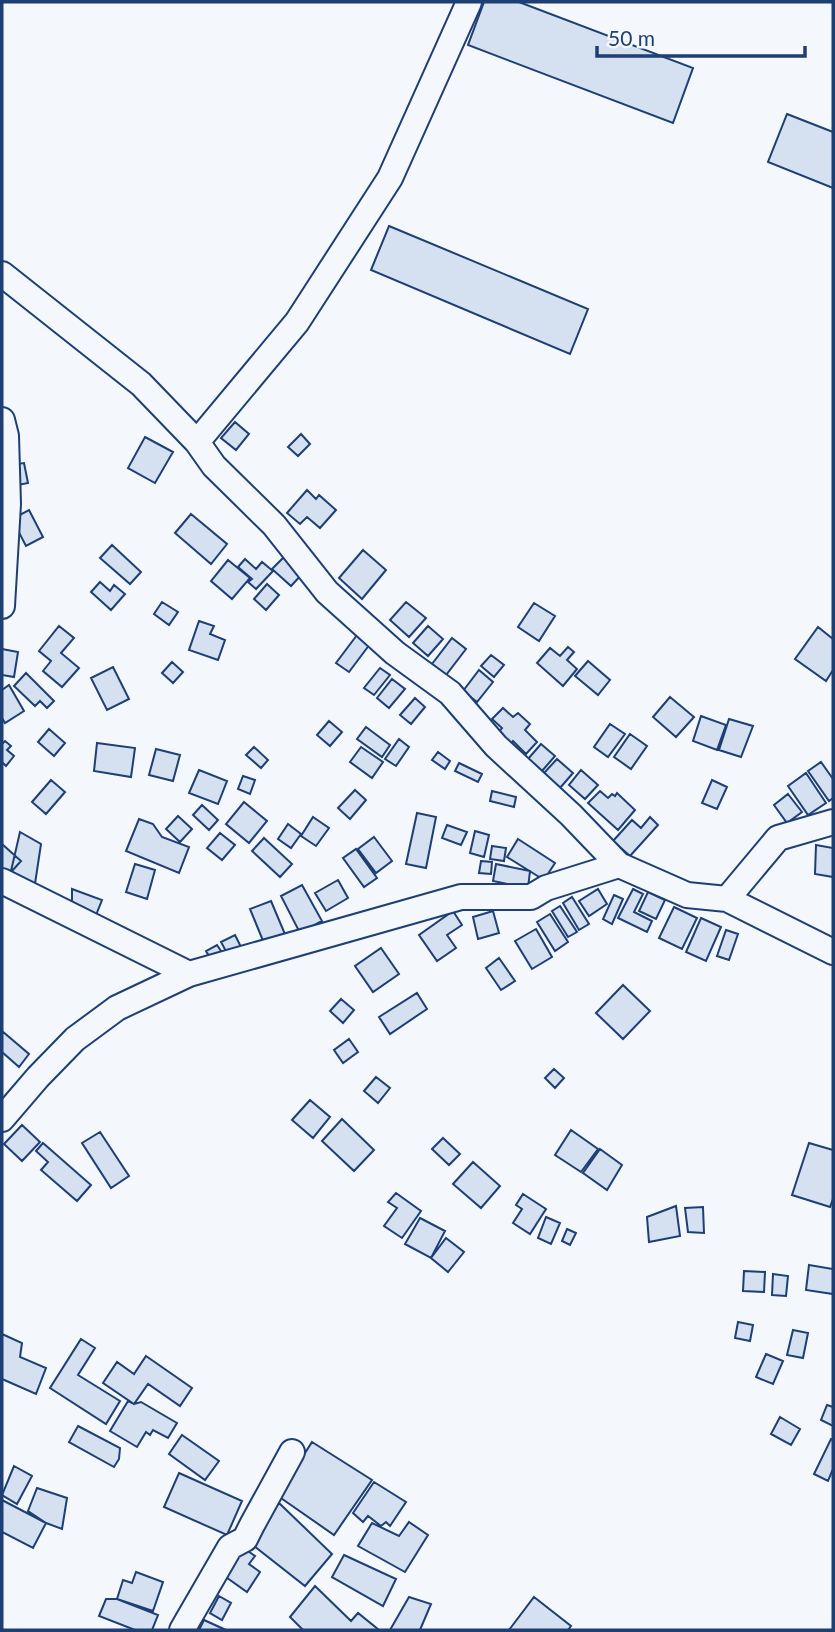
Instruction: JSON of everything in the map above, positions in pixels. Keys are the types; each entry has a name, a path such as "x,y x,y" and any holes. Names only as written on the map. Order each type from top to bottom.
{"street":[{"path":"197,442 297,322 390,178 469,2"},
{"path":"2,274 141,384 197,442 214,466 274,525 327,592 395,653 450,694 496,746 619,865 688,895 727,900 833,952"},
{"path":"2,420 6,436 8,504 2,606"},
{"path":"727,900 778,838 833,822"},
{"path":"2,1119 75,1039 117,1009 189,974 461,897 531,897 546,888 619,865"},
{"path":"2,881 189,974"},
{"path":"182,1630 230,1547 245,1539 292,1452"}],"building":[{"path":"484,2 519,2 693,68 673,123 468,45"},
{"path":"787,114 833,132 833,188 768,162"},
{"path":"389,226 588,309 570,354 371,270"},
{"path":"235,422 249,434 236,450 221,438"},
{"path":"301,434 310,444 298,456 288,447"},
{"path":"145,437 173,452 155,483 128,468"},
{"path":"24,463 28,483 3,488 2,466"},
{"path":"307,490 316,499 319,495 336,510 320,528 307,517 300,524 287,513"},
{"path":"29,510 43,537 26,546 12,519"},
{"path":"191,514 227,544 211,564 175,533"},
{"path":"112,545 141,572 130,584 100,558"},
{"path":"363,550 386,570 362,599 339,578"},
{"path":"286,555 304,572 291,586 272,569"},
{"path":"245,559 256,569 262,562 273,571 256,589 248,582 252,579 238,567"},
{"path":"228,560 250,578 232,599 211,581"},
{"path":"100,582 110,591 114,585 125,594 111,610 91,592"},
{"path":"267,584 279,595 266,610 254,599"},
{"path":"162,602 178,612 169,625 154,614"},
{"path":"406,602 426,618 409,637 390,620"},
{"path":"534,603 555,616 539,641 518,627"},
{"path":"199,621 214,626 210,634 225,640 218,660 189,650"},
{"path":"59,626 74,638 61,653 79,668 62,687 43,671 51,661 39,651"},
{"path":"428,626 443,639 428,656 413,643"},
{"path":"818,627 833,639 833,670 826,681 795,659"},
{"path":"360,631 373,640 349,672 336,663"},
{"path":"452,638 466,649 446,675 432,664"},
{"path":"568,647 574,652 567,660 577,669 563,686 537,663 550,648 560,656"},
{"path":"2,649 18,652 14,677 2,675"},
{"path":"491,655 504,665 494,677 481,666"},
{"path":"588,661 610,680 598,695 575,676"},
{"path":"172,662 183,672 173,683 162,673"},
{"path":"113,667 129,699 107,710 91,678"},
{"path":"380,668 390,675 374,695 364,688"},
{"path":"479,670 493,682 477,702 463,691"},
{"path":"26,673 54,701 47,708 40,701 35,706 14,686"},
{"path":"392,679 405,689 389,708 377,698"},
{"path":"9,685 24,711 5,723 2,718 2,690"},
{"path":"670,697 694,717 676,737 653,717"},
{"path":"415,698 425,707 411,724 400,715"},
{"path":"503,708 513,717 518,713 530,724 525,730 537,742 526,754 513,741 510,745 498,733 502,728 492,719"},
{"path":"701,716 726,725 717,750 693,741"},
{"path":"729,719 753,726 741,757 719,750"},
{"path":"329,721 342,732 330,746 317,735"},
{"path":"610,724 625,734 608,757 594,747"},
{"path":"366,727 390,745 382,757 357,739"},
{"path":"49,729 65,743 54,756 38,742"},
{"path":"630,734 647,746 631,769 614,757"},
{"path":"399,739 409,747 396,766 385,759"},
{"path":"5,741 11,746 7,750 14,756 6,766 2,762 2,744"},
{"path":"97,743 135,748 131,777 94,771"},
{"path":"541,744 555,756 542,771 528,759"},
{"path":"254,747 268,760 261,768 246,755"},
{"path":"361,747 383,762 372,778 350,762"},
{"path":"156,749 180,755 173,781 149,775"},
{"path":"438,752 450,761 445,769 432,760"},
{"path":"557,759 573,773 560,788 544,773"},
{"path":"821,762 833,779 833,798 829,801 808,771"},
{"path":"459,763 482,774 478,782 455,771"},
{"path":"199,770 227,781 218,804 189,793"},
{"path":"581,770 598,785 585,799 569,785"},
{"path":"806,773 826,803 808,815 788,786"},
{"path":"243,776 255,780 250,794 238,789"},
{"path":"51,780 65,792 46,814 32,802"},
{"path":"712,780 727,787 717,809 702,803"},
{"path":"355,790 366,800 350,819 338,808"},
{"path":"492,791 516,797 514,807 490,801"},
{"path":"600,791 608,798 617,793 635,810 618,830 588,803"},
{"path":"788,794 802,812 787,823 774,805"},
{"path":"244,802 267,821 249,843 226,824"},
{"path":"202,805 218,820 209,830 193,815"},
{"path":"417,813 436,817 426,868 406,864"},
{"path":"178,816 192,829 180,842 166,829"},
{"path":"313,817 329,828 316,846 301,836"},
{"path":"650,817 658,825 630,856 613,841 632,820 641,828"},
{"path":"139,819 153,824 162,837 189,847 179,873 126,851"},
{"path":"288,824 301,834 291,848 278,839"},
{"path":"447,825 467,832 461,845 442,838"},
{"path":"475,831 489,835 484,857 470,853"},
{"path":"20,832 41,844 33,897 8,884"},
{"path":"220,833 235,845 222,860 207,848"},
{"path":"374,837 392,861 376,873 358,849"},
{"path":"264,838 292,864 280,877 252,851"},
{"path":"518,839 555,863 544,880 507,857"},
{"path":"2,844 21,861 3,881 2,880"},
{"path":"816,845 833,848 833,877 815,874"},
{"path":"492,846 506,848 504,861 490,859"},
{"path":"356,849 377,878 364,887 343,858"},
{"path":"481,861 492,862 491,874 479,873"},
{"path":"135,864 155,870 147,899 126,892"},
{"path":"496,864 530,871 528,888 493,881"},
{"path":"338,880 348,898 326,911 315,893"},
{"path":"302,885 322,921 300,933 281,896"},
{"path":"72,889 102,900 96,915 72,906"},
{"path":"598,889 607,904 589,916 579,901"},
{"path":"633,889 643,894 634,912 652,921 647,932 618,918"},
{"path":"648,892 665,900 656,919 639,911"},
{"path":"614,895 623,899 612,924 603,919"},
{"path":"572,897 589,924 579,930 563,903"},
{"path":"271,901 287,939 266,948 250,909"},
{"path":"560,906 577,932 568,937 552,911"},
{"path":"674,907 697,918 682,949 659,938"},
{"path":"453,911 462,925 447,935 456,948 437,961 419,935"},
{"path":"493,911 499,933 478,939 473,917"},
{"path":"550,914 568,942 555,951 537,922"},
{"path":"701,918 721,927 706,961 686,952"},
{"path":"536,929 552,957 532,969 515,941"},
{"path":"726,930 738,934 729,960 717,956"},
{"path":"235,935 242,949 228,955 221,942"},
{"path":"217,945 225,957 214,964 206,951"},
{"path":"381,948 399,974 373,992 355,966"},
{"path":"499,958 515,981 501,990 486,968"},
{"path":"623,985 650,1011 623,1039 596,1013"},
{"path":"417,993 427,1009 390,1034 379,1017"},
{"path":"341,999 354,1010 343,1023 330,1011"},
{"path":"2,1031 29,1054 19,1067 2,1052"},
{"path":"349,1039 358,1052 343,1063 334,1050"},
{"path":"554,1069 564,1078 555,1088 545,1078"},
{"path":"376,1077 390,1088 378,1103 364,1091"},
{"path":"310,1100 330,1117 313,1138 292,1120"},
{"path":"342,1119 374,1150 354,1171 322,1141"},
{"path":"22,1125 40,1142 22,1161 4,1144"},
{"path":"571,1130 598,1149 581,1172 555,1155"},
{"path":"100,1132 129,1176 111,1188 82,1143"},
{"path":"443,1138 460,1154 449,1165 432,1149"},
{"path":"43,1143 91,1185 77,1201 41,1170 48,1162 36,1151"},
{"path":"809,1143 833,1150 833,1199 830,1207 792,1195"},
{"path":"600,1149 622,1165 607,1190 583,1173"},
{"path":"473,1162 500,1186 481,1208 453,1184"},
{"path":"396,1193 421,1211 402,1238 384,1226 397,1208 388,1202"},
{"path":"523,1194 546,1209 530,1234 513,1223 522,1209 516,1205"},
{"path":"676,1206 680,1236 649,1242 647,1217"},
{"path":"703,1207 704,1233 688,1232 685,1208"},
{"path":"546,1217 560,1223 551,1244 538,1238"},
{"path":"420,1218 445,1231 431,1258 405,1244"},
{"path":"567,1229 576,1233 570,1245 562,1241"},
{"path":"446,1238 464,1252 448,1272 431,1258"},
{"path":"809,1265 833,1269 833,1294 806,1290"},
{"path":"744,1271 765,1272 764,1292 743,1291"},
{"path":"773,1274 788,1276 786,1296 772,1295"},
{"path":"738,1322 753,1325 750,1341 735,1338"},
{"path":"793,1330 808,1333 803,1358 787,1355"},
{"path":"2,1334 22,1343 20,1357 46,1368 36,1394 2,1379"},
{"path":"81,1339 95,1348 78,1375 120,1401 106,1424 50,1388"},
{"path":"766,1354 783,1361 773,1384 756,1377"},
{"path":"146,1356 192,1388 180,1406 148,1384 134,1404 103,1383 117,1362 134,1374"},
{"path":"128,1401 134,1404 141,1402 177,1423 168,1438 153,1430 150,1435 146,1432 137,1447 110,1431"},
{"path":"827,1405 833,1407 833,1426 821,1420"},
{"path":"780,1417 800,1429 791,1445 771,1434"},
{"path":"78,1426 120,1448 119,1459 114,1467 69,1442"},
{"path":"182,1435 219,1461 205,1480 169,1454"},
{"path":"831,1439 833,1469 828,1481 814,1474"},
{"path":"312,1442 372,1480 334,1535 278,1496"},
{"path":"14,1466 32,1476 17,1504 2,1495"},
{"path":"179,1473 242,1501 227,1535 164,1507"},
{"path":"374,1482 406,1502 390,1526 386,1522 381,1526 368,1516 363,1522 353,1513"},
{"path":"37,1488 67,1498 62,1529 46,1523 28,1511"},
{"path":"2,1500 46,1523 33,1548 2,1532"},
{"path":"279,1503 332,1554 305,1586 245,1539"},
{"path":"409,1522 428,1535 405,1572 358,1546 372,1523 399,1536"},
{"path":"242,1547 255,1556 249,1564 260,1572 247,1592 223,1575"},
{"path":"344,1555 396,1579 383,1606 332,1577"},
{"path":"136,1572 163,1582 153,1611 117,1599 123,1580 132,1583"},
{"path":"315,1586 351,1621 358,1613 379,1630 303,1630 290,1617"},
{"path":"219,1596 231,1603 222,1620 210,1613"},
{"path":"409,1597 431,1604 420,1630 390,1630"},
{"path":"534,1597 571,1626 568,1630 509,1630"},
{"path":"106,1599 117,1599 158,1615 152,1630 135,1630 99,1616"},
{"path":"204,1620 226,1630 199,1630"}]}
